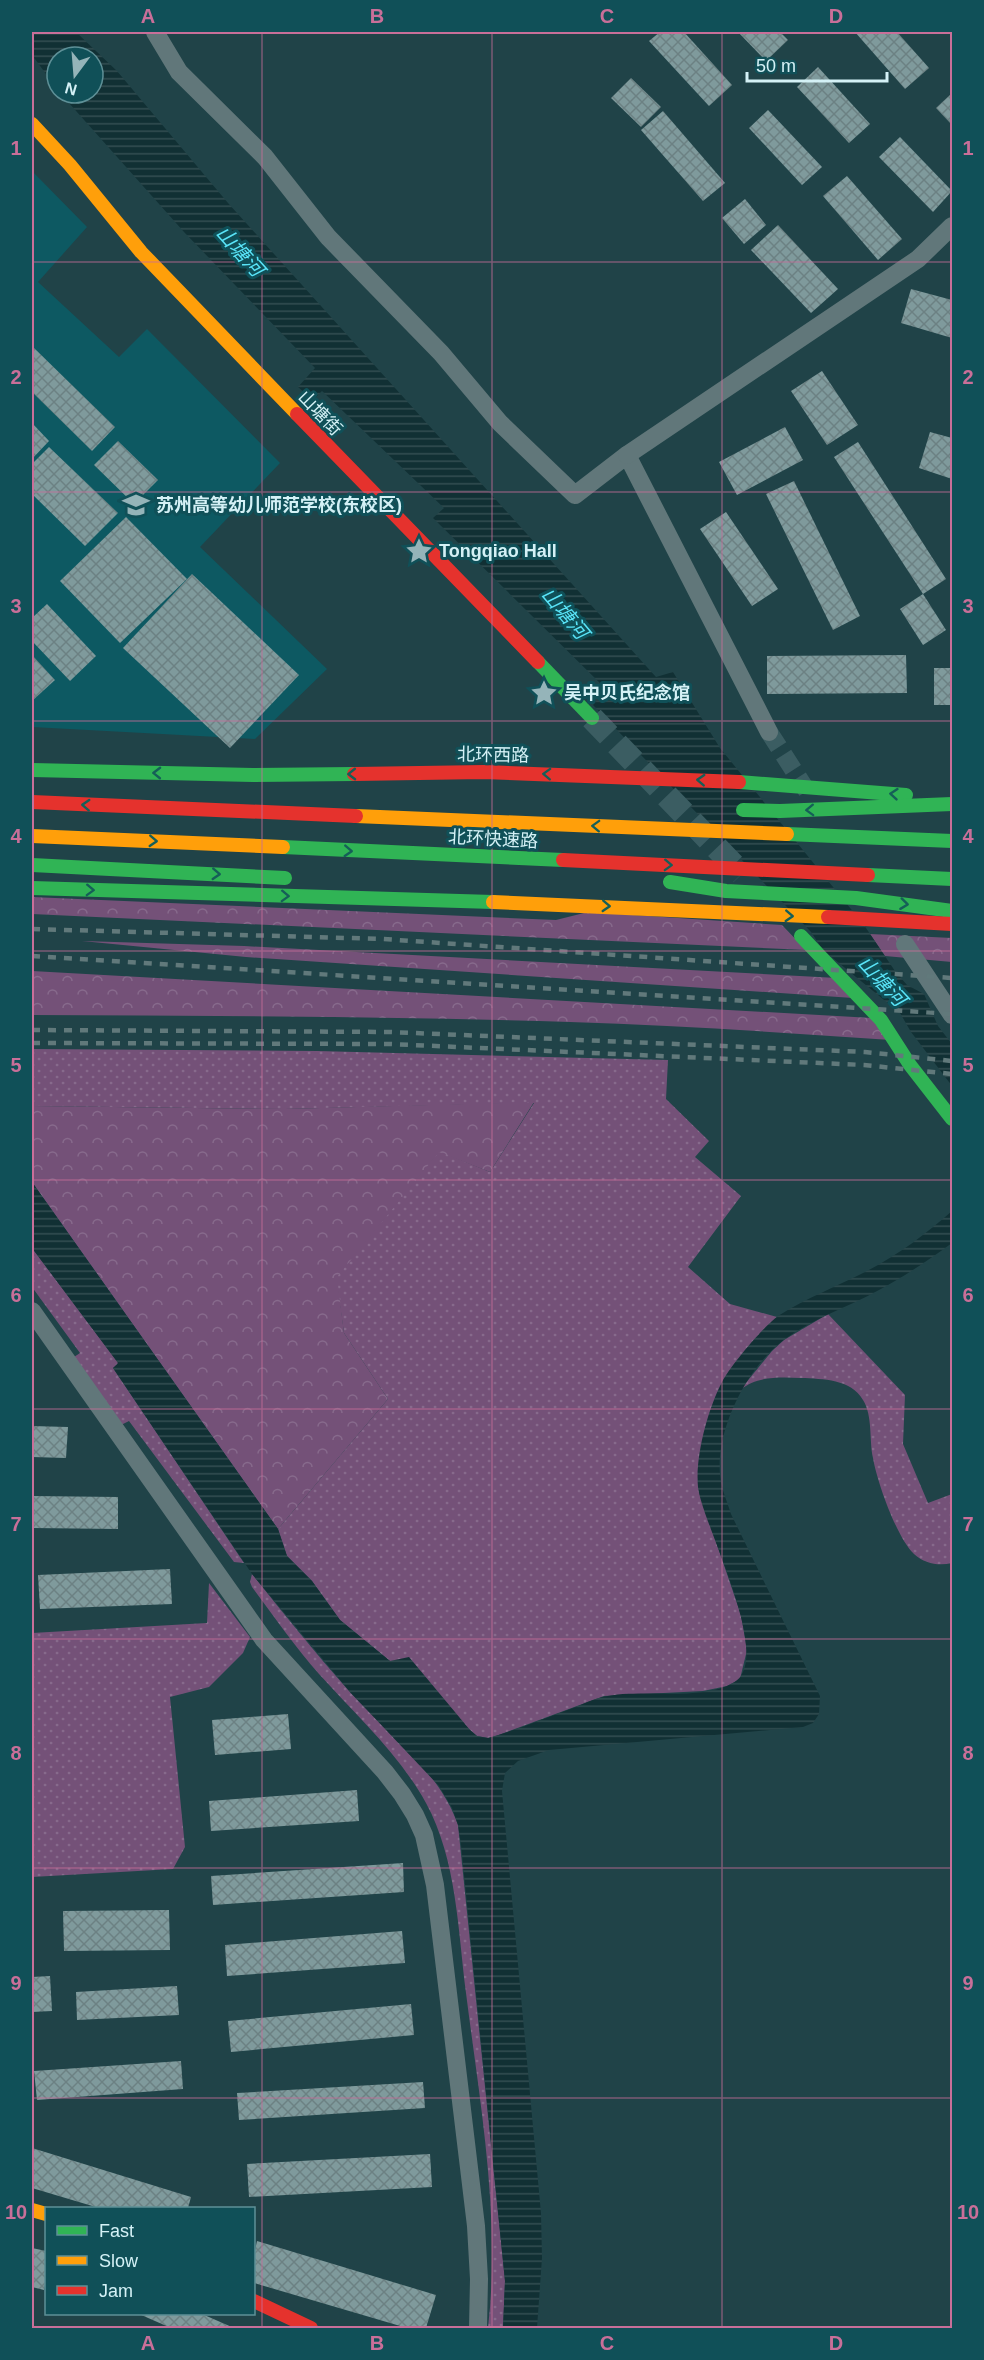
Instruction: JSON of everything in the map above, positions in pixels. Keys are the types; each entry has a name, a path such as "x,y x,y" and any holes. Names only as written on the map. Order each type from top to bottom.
{"main road":[{"name":"山塘街","path":"32,124 70,165 141,252 387,509 592,718"},
{"name":"北环西路","path":"32,770 253,775 484,772 759,783 952,798"},
{"name":"北环快速路","path":"32,802 952,841"},
{"path":"254,813 405,804"},
{"path":"726,809 780,811 952,804"},
{"name":"北环快速路","path":"32,836 952,879"},
{"path":"537,859 726,891 856,898 952,910"},
{"path":"32,865 295,878"},
{"path":"387,885 573,904"},
{"path":"32,888 573,904 952,924"},
{"path":"801,936 881,1020 910,1065 952,1119"},
{"path":"255,2301 311,2328"}],"street":[{"path":"155,32 179,72 265,157 328,237 441,353 500,423 575,495 627,455 918,259 952,226"},
{"path":"627,455 769,732"},
{"path":"905,944 952,1015"},
{"path":"32,1311 264,1640 385,1772 415,1815 424,1835 435,1885 476,2226 479,2279 478,2328"}],"shaded area":[{"name":"苏州高等幼儿师范学校(东校区)","path":"32,171 87,227 38,282 119,357 147,329 280,463 200,547 327,669 255,739 32,727"}],"green space":[{"path":"32,897 556,920 588,912 782,925 806,950 32,914"},
{"path":"870,934 952,938 952,962 885,956"},
{"path":"82,941 244,946 837,978 853,998 246,957"},
{"path":"32,971 872,1018 891,1040 650,1025 503,1020 32,1015"},
{"path":"32,1049 317,1051 668,1060 666,1099 709,1141 695,1157 741,1196 688,1267 730,1304 777,1317 733,1366 715,1398 710,1414 700,1495 741,1615 747,1650 740,1679 727,1686 703,1691 604,1696 496,1736 488,1738 477,1736 340,1620 312,1581 287,1556 278,1529 388,1399 344,1333 336,1277 439,1151 490,1172 534,1103 285,1109 32,1106"},
{"path":"534,1102 490,1172 439,1152 337,1277 344,1333 388,1399 278,1529 32,1182 32,1106 285,1109"},
{"path":"32,1248 119,1364 113,1368 244,1563 234,1562 129,1421 119,1426 71,1359 80,1353 32,1287"},
{"path":"828,1314 905,1395 903,1444 928,1503 952,1494 952,1563 937,1564 923,1560 914,1554 901,1536 875,1468 868,1413 858,1393 836,1382 793,1378 761,1380 740,1390 784,1340"},
{"path":"252,1574 349,1691 425,1770 449,1805 458,1825 505,2281 503,2328 488,2328 492,2244 487,2160 455,1896 444,1848 426,1803 415,1785 390,1751 319,1674 293,1642 252,1587 250,1582"},
{"path":"209,1583 250,1637 243,1653 209,1687 170,1697 185,1847 173,1869 32,1877 32,1633 207,1623"}],"water":[{"path":"32,32 76,32 90,45 45,45 45,73 32,55"},
{"name":"山塘河","path":"105,60 228,203 656,677 673,672 720,748 864,925 895,971 907,985 924,994 938,1026 952,1044 952,1086 911,1032 900,1013 823,950 811,932 593,705 607,690 433,518 444,508 322,391 313,400 298,387 315,368 184,232 71,105 105,105"},
{"path":"32,1182 278,1529 287,1556 312,1581 340,1620 390,1661 409,1657 470,1730 477,1736 488,1738 603,1697 704,1692 733,1683 744,1669 746,1648 742,1621 702,1505 698,1487 699,1461 707,1419 722,1382 740,1357 778,1316 890,1258 952,1211 952,1243 889,1285 819,1319 785,1339 771,1351 747,1381 737,1399 723,1437 720,1474 724,1494 731,1514 820,1696 819,1714 813,1723 803,1727 549,1750 518,1761 505,1773 502,1791 541,2213 542,2258 537,2328 503,2328 505,2281 461,1845 458,1825 452,1808 439,1786 350,1692 252,1574 113,1368 118,1363 32,1248"}],"building":[{"path":"660,32 684,32 732,85 709,106 649,41"},
{"path":"738,32 780,32 788,40 766,61"},
{"path":"855,32 897,32 929,68 905,89"},
{"path":"818,67 870,124 849,143 797,87"},
{"path":"631,78 661,107 641,127 611,98"},
{"path":"952,93 952,125 936,108"},
{"path":"768,110 822,167 802,185 749,128"},
{"path":"663,111 725,183 703,201 641,130"},
{"path":"900,137 952,191 933,212 879,157"},
{"path":"847,176 902,239 878,260 823,196"},
{"path":"745,199 766,225 744,244 722,218"},
{"path":"778,225 838,289 811,313 751,250"},
{"path":"911,289 952,300 952,338 901,323"},
{"path":"33,347 115,427 92,451 32,392"},
{"path":"822,371 858,425 827,445 791,391"},
{"path":"32,423 49,441 32,459"},
{"path":"785,427 803,460 737,495 719,462"},
{"path":"930,432 952,438 952,479 919,468"},
{"path":"118,441 158,480 134,504 94,465"},
{"path":"858,442 946,579 923,594 834,457"},
{"path":"49,447 118,513 85,546 32,494 32,464"},
{"path":"794,481 860,616 833,630 766,494"},
{"path":"726,512 778,589 752,606 700,529"},
{"path":"126,517 187,579 120,643 60,581"},
{"path":"192,574 299,675 230,748 123,648"},
{"path":"923,594 946,630 923,645 900,609"},
{"path":"47,604 96,656 70,681 32,641 32,618"},
{"path":"32,655 55,680 32,701"},
{"path":"906,655 907,693 767,694 767,656"},
{"path":"934,668 952,668 952,705 934,705"},
{"path":"32,1426 68,1427 66,1458 32,1457"},
{"path":"32,1496 118,1497 118,1529 32,1528"},
{"path":"170,1569 172,1604 40,1609 38,1575"},
{"path":"288,1714 291,1749 215,1755 212,1720"},
{"path":"357,1790 359,1821 211,1831 209,1801"},
{"path":"403,1863 404,1892 213,1905 211,1876"},
{"path":"169,1910 170,1950 64,1951 63,1911"},
{"path":"402,1931 405,1963 227,1976 225,1945"},
{"path":"50,1976 52,2011 32,2012 32,1977"},
{"path":"177,1986 179,2015 77,2020 76,1992"},
{"path":"411,2004 414,2035 231,2052 228,2021"},
{"path":"181,2061 183,2089 37,2100 34,2071"},
{"path":"423,2082 425,2108 239,2120 237,2093"},
{"path":"32,2148 191,2197 188,2207 96,2207 32,2188"},
{"path":"430,2154 432,2187 249,2197 247,2164"},
{"path":"257,2241 436,2295 426,2328 407,2328 255,2283"},
{"path":"32,2248 45,2251 45,2284 44,2290 32,2287"},
{"path":"141,2315 204,2315 234,2328 171,2328"}],"tunnel":[{"path":"592,718 742,874"},
{"path":"769,732 807,791"}],"railway":[{"path":"32,929 383,939 952,978"},
{"path":"32,956 952,1014"},
{"path":"32,1030 391,1032 865,1052 952,1061"},
{"path":"32,1043 390,1044 864,1065 952,1074"}],"traffic: fast":[{"path":"538,662 592,718"},
{"path":"32,770 253,775 354,774"},
{"path":"739,782 906,795"},
{"path":"743,810 780,811 952,804"},
{"path":"787,834 952,841"},
{"path":"283,847 563,860"},
{"path":"32,865 285,878"},
{"path":"868,875 952,879"},
{"path":"670,882 726,891 856,898 952,911"},
{"path":"32,888 493,902"},
{"path":"801,936 881,1020 910,1065 952,1119"}],"traffic: slow":[{"path":"32,124 70,165 141,252 297,414"},
{"path":"356,816 787,834"},
{"path":"32,836 283,847"},
{"path":"493,902 828,917"},
{"path":"32,2210 45,2214"}],"traffic: jam":[{"path":"297,414 538,662"},
{"path":"354,774 484,772 739,782"},
{"path":"32,802 356,816"},
{"path":"563,860 868,875"},
{"path":"828,917 952,924"},
{"path":"255,2301 311,2328"}],"place":[{"name":"苏州高等幼儿师范学校(东校区)","path":"136,505"},
{"name":"Tongqiao Hall","path":"419,551"},
{"name":"吴中贝氏纪念馆","path":"544,693"}]}
